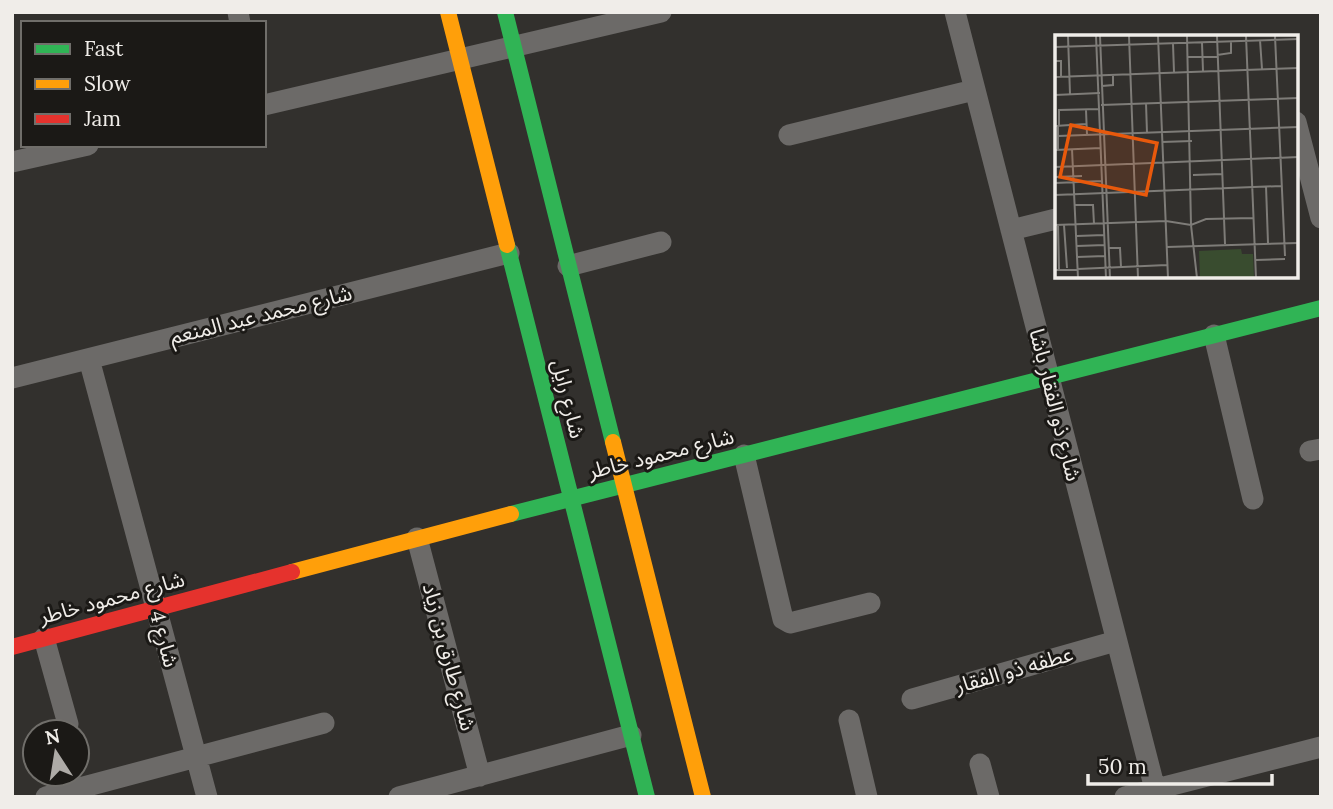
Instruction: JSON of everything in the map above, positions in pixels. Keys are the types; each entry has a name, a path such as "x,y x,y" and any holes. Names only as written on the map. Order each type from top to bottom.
{"street":[{"name":"شارع رايل","path":"448,12 647,797"},
{"name":"شارع رايل","path":"505,12 703,797"},
{"path":"266,105 661,12"},
{"name":"شارع ذو الفقار باشا","path":"955,12 1156,793"},
{"path":"789,135 974,90"},
{"path":"1298,130 1321,218"},
{"path":"12,162 79,147"},
{"path":"1011,230 1055,219"},
{"path":"568,266 661,242"},
{"name":"شارع محمد عبد المنعم","path":"12,378 509,253"},
{"name":"شارع محمود خاطر","path":"12,647 417,538 1321,308"},
{"path":"1214,335 1253,499"},
{"name":"شارع 4","path":"89,359 207,797"},
{"path":"744,455 783,619 790,623 870,603"},
{"name":"شارع طارق بن زياد","path":"417,538 480,776"},
{"path":"44,638 66,718"},
{"name":"عطفه ذو الفقار","path":"912,699 1116,641"},
{"path":"849,720 867,797"},
{"path":"46,797 324,723"},
{"path":"399,797 631,734"},
{"path":"1125,797 1156,793 1321,747"},
{"path":"981,764 989,797"}],"traffic: fast":[{"path":"505,12 613,442"},
{"path":"507,245 647,797"},
{"path":"511,514 1321,308"}],"traffic: slow":[{"path":"448,12 507,245"},
{"path":"613,442 703,797"},
{"path":"292,572 511,514"}],"traffic: jam":[{"path":"12,647 292,572"}]}
